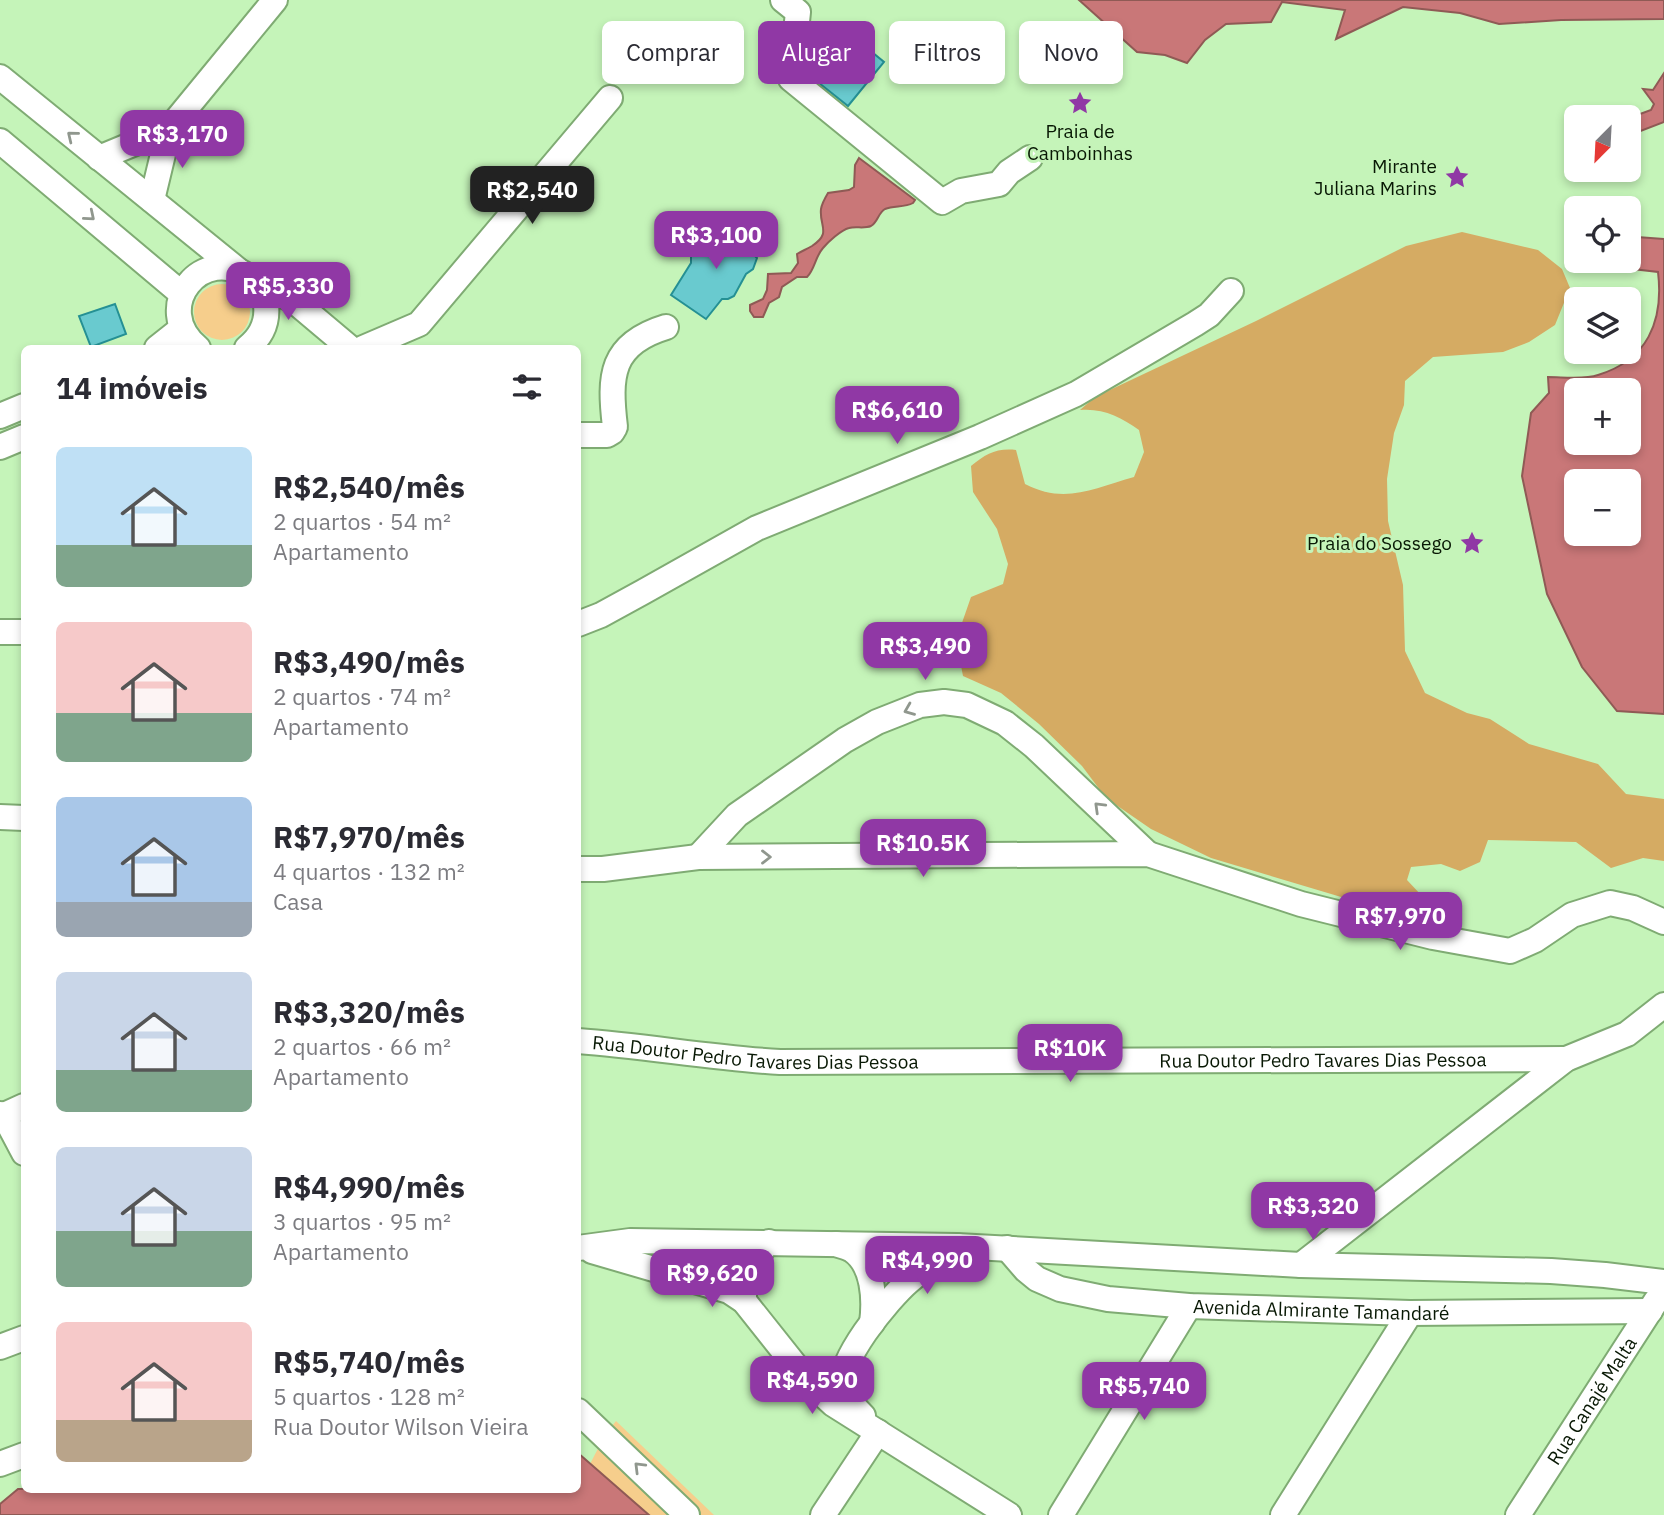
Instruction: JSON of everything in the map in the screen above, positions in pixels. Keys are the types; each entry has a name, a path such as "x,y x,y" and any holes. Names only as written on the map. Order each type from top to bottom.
{"street":[{"path":"152,200 169,129 275,0"},
{"path":"783,0 798,12 791,79 942,202 961,191 999,184 1009,172 1030,158"},
{"path":"0,77 247,277 265,301 267,314 264,327 252,345"},
{"path":"377,345 418,336 610,98"},
{"path":"99,158 169,129"},
{"path":"0,141 182,294"},
{"path":"194,345 181,329 178,317 182,294 189,282 199,274 225,268 293,300 346,345"},
{"path":"581,623 643,593 757,528 980,437 1076,394 1195,324 1231,291"},
{"path":"581,435 607,435 612,432 615,426 612,378 619,361 629,345 650,332 666,327"},
{"path":"162,345 181,329"},
{"path":"0,416 21,407"},
{"path":"0,447 21,438"},
{"path":"0,632 21,632"},
{"path":"698,857 737,816 845,740 877,722 920,705 944,702 967,705 1005,723 1034,746 1148,855"},
{"path":"0,817 21,818"},
{"path":"581,869 603,869 698,857 1148,855 1301,904 1433,937 1510,951 1535,940 1572,915 1609,904 1633,908 1664,922"},
{"path":"1301,1265 1566,1059 1627,1034 1664,1005"},
{"name":"Rua Doutor Pedro Tavares Dias Pessoa","path":"581,1041 780,1062 1566,1059"},
{"path":"9,1112 21,1145"},
{"path":"581,1248 630,1241 957,1245 1301,1265 1551,1271 1664,1283"},
{"path":"744,1301 743,1284 747,1269 769,1242"},
{"path":"835,1243 853,1251 867,1272 875,1301 872,1323"},
{"path":"878,1432 853,1406 843,1390 844,1371 872,1323 901,1288 957,1245"},
{"name":"Avenida Almirante Tamandaré","path":"1007,1248 1037,1279 1060,1289 1108,1299 1189,1306 1410,1313 1650,1311"},
{"path":"581,1249 713,1285 744,1301 806,1379 833,1404 1009,1515"},
{"name":"Rua Canajé Malta","path":"1518,1515 1650,1311 1664,1283"},
{"path":"1061,1515 1189,1306"},
{"path":"1283,1515 1410,1313"},
{"path":"0,1347 21,1339"},
{"path":"786,1354 805,1367 824,1369 852,1355"},
{"path":"581,1414 687,1515"},
{"path":"823,1515 878,1432"},
{"path":"0,1464 21,1456"}],"shaded area":[{"path":"1079,0 1664,0 1664,19 1561,20 1499,24 1460,13 1403,7 1336,39 1345,10 1282,2 1271,22 1226,24 1205,40 1187,63 1165,55 1137,52 1123,39 1123,21 1102,21"},
{"path":"1664,73 1664,122 1642,130 1642,113 1651,110 1654,104 1643,89 1653,90"},
{"path":"859,158 915,200 910,205 885,209 871,226 849,228 839,234 820,252 807,277 797,277 782,287 779,297 769,303 763,317 754,317 750,305 763,299 767,290 768,274 791,273 798,263 797,254 822,237 821,209 824,201 828,193 854,187 855,165"},
{"path":"1462,232 1538,250 1562,269 1570,287 1564,287 1564,303 1555,325 1529,342 1503,352 1433,357 1405,381 1404,405 1394,433 1387,479 1388,521 1403,585 1405,651 1425,693 1467,713 1490,719 1529,744 1598,764 1626,794 1664,799 1664,861 1643,858 1611,868 1576,842 1488,840 1480,862 1460,871 1441,864 1411,867 1407,880 1437,912 1430,917 1368,905 1211,858 1151,829 1106,798 1082,766 1039,724 1001,693 963,676 956,640 971,597 1003,584 1008,564 997,529 973,492 971,466 992,453 1016,450 1025,484 1040,490 1067,494 1092,490 1134,477 1144,452 1139,430 1111,414 1080,410 1095,397 1406,246"},
{"path":"1641,237 1664,239 1664,714 1617,711 1582,667 1547,594 1522,476 1531,413 1549,393 1548,377 1586,377 1598,375 1622,364 1641,364 1641,348 1655,323 1658,307 1658,272 1641,270"},
{"path":"216,284 228,284 238,288 246,296 250,312 246,328 238,336 228,340 216,340 206,336 198,328 194,318 194,306 198,296 206,288"},
{"path":"616,1421 714,1515 649,1515 590,1464 605,1435"},
{"path":"581,1456 649,1515 0,1515 0,1504 21,1489 21,1493 581,1493"}],"building":[{"path":"875,55 884,62 875,73"},
{"path":"820,84 866,84 848,106"},
{"path":"724,225 757,247 753,254 757,258 753,269 746,274 734,296 722,299 706,319 671,295 710,227 719,232"},
{"path":"115,304 126,334 90,345 79,316"}],"place":[{"name":"Praia de Camboinhas","path":"1080,103"},
{"name":"Mirante Juliana Marins","path":"1457,177"},
{"name":"Praia do Sossego","path":"1472,543"}]}
